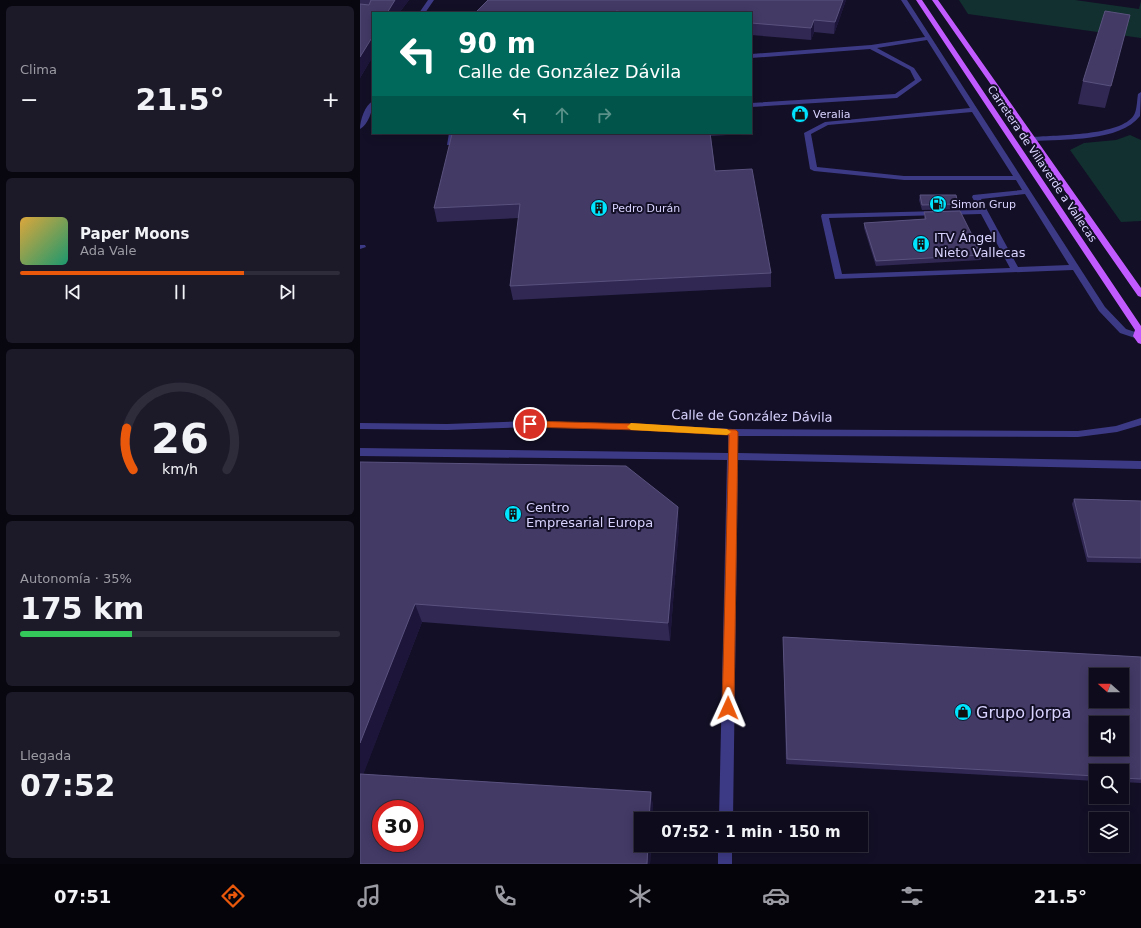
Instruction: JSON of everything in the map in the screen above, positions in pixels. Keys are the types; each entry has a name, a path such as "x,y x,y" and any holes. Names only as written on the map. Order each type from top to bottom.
{"main road":[{"name":"Carretera de Villaverde a Vallecas","path":"919,0 1139,330 1139,339"},
{"name":"Carretera de Villaverde a Vallecas","path":"935,0 1141,294"}],"street":[{"path":"423,12 431,0"},
{"path":"904,0 1074,267 1107,316 1123,331 1139,339"},
{"path":"752,56 871,47 928,38"},
{"path":"752,105 897,96 919,80 912,69 871,47"},
{"path":"1033,139 1099,134 1122,128 1136,116 1141,94"},
{"path":"360,128 363,116 372,104"},
{"path":"974,110 827,123 807,133 814,169 904,178 1017,178"},
{"path":"452,134 450,142 466,142"},
{"path":"1016,270 976,197 1026,192"},
{"path":"984,212 825,216 838,277 1074,267"},
{"name":"Calle de González Dávila","path":"360,426 447,427 530,424 638,427 733,432 1078,434 1117,429 1141,421"},
{"path":"726,812 733,432"},
{"path":"360,452 733,457 791,456 1141,465"},
{"path":"725,852 725,864"}],"green space":[{"path":"959,0 1075,0 1139,9 1141,1 1141,38 968,14"},
{"path":"1130,135 1141,140 1141,221 1121,222 1070,150 1084,143 1116,140"}],"building":[{"path":"371,0 395,0 388,12 372,12 372,38 360,57 360,4 369,5"},
{"path":"488,0 843,0 835,22 814,20 811,28 752,23 752,12 476,12"},
{"path":"1105,11 1130,15 1111,86 1083,81"},
{"name":"Pedro Durán","path":"452,134 710,134 715,171 752,169 771,273 510,286 520,204 434,208"},
{"path":"920,195 956,195 958,204 922,205"},
{"name":"ITV Ángel Nieto Vallecas","path":"960,211 982,255 876,261 864,223 926,219 924,212"},
{"path":"360,462 626,466 678,507 668,623 415,604 360,743"},
{"path":"1074,499 1141,501 1141,558 1088,557"},
{"name":"Grupo Jorpa","path":"783,637 1141,657 1141,779 1129,778 1129,764 1089,764 1089,776 787,759"},
{"path":"360,774 651,792 650,812 634,812 634,852 648,852 647,864 360,864"}],"slow traffic":[{"path":"631,427 727,432"}],"place":[{"name":"Veralia","path":"800,114"},
{"name":"Simon Grup","path":"938,204"},
{"name":"Pedro Durán","path":"599,208"},
{"name":"ITV Ángel Nieto Vallecas","path":"921,244"},
{"name":"Centro Empresarial Europa","path":"513,514"},
{"name":"Grupo Jorpa","path":"963,712"}],"route":[{"path":"530,424 638,427 733,432 728,708"}]}
